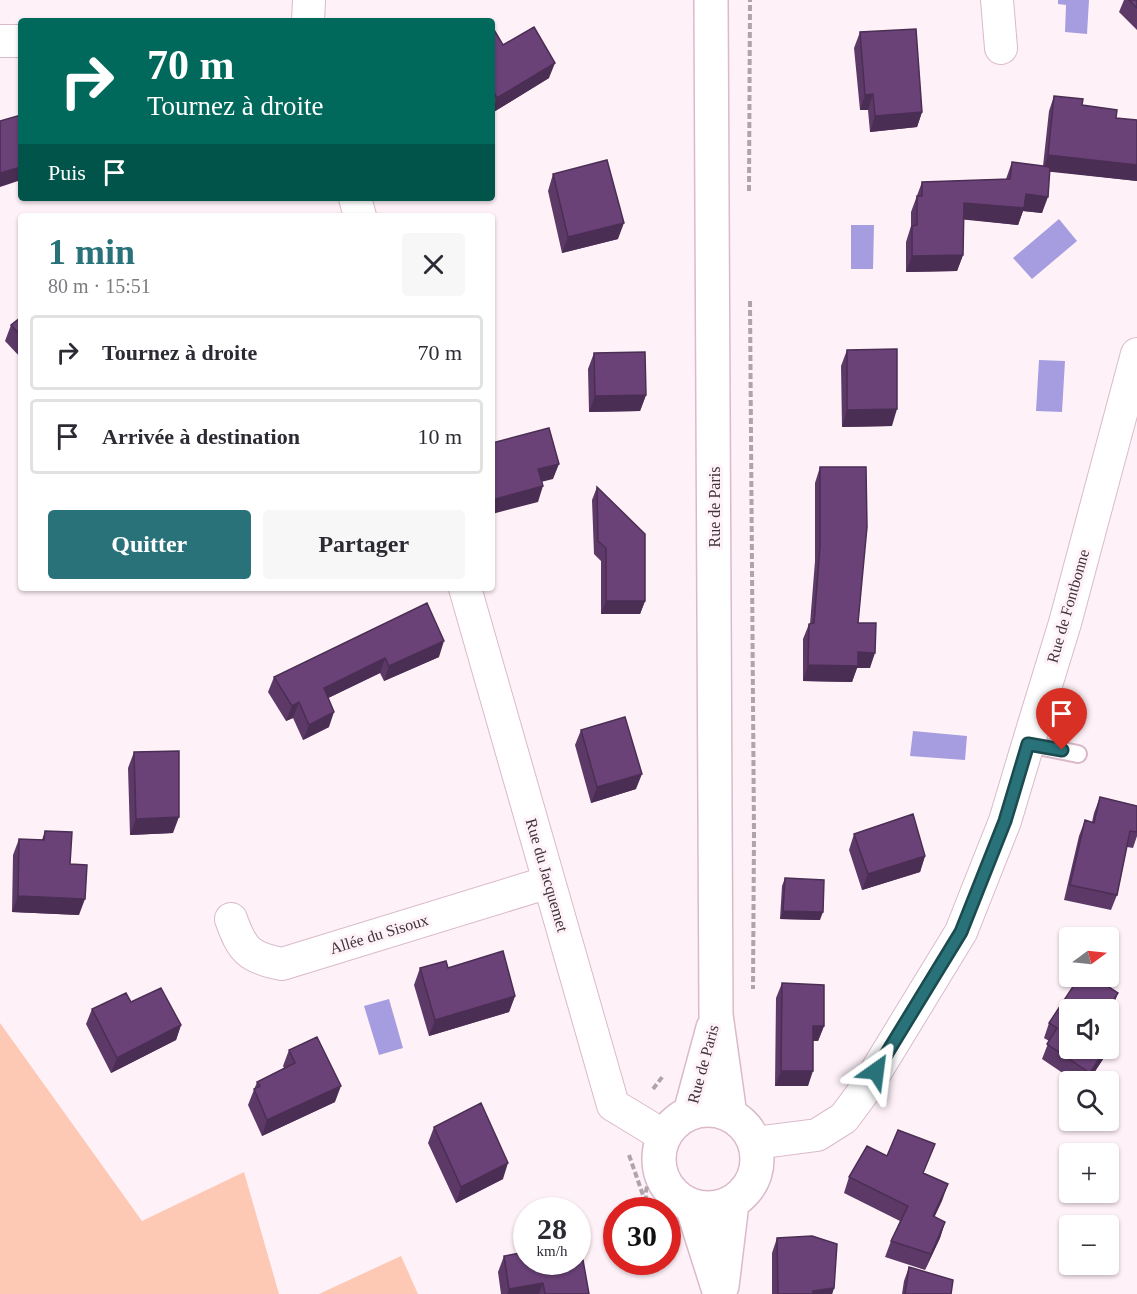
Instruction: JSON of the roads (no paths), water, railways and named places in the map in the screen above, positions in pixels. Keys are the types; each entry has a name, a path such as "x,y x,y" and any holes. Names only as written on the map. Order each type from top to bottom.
{"main road":[{"name":"Rue de Paris","path":"711,0 716,1015 730,1115"},
{"name":"Rue de Paris","path":"690,1113 716,1015"},
{"path":"705,1110 730,1115 743,1124 755,1143 757,1167 752,1184 732,1203 708,1209 692,1206 673,1194 664,1183 662,1150 681,1118 690,1113 705,1110"},
{"path":"720,1294 732,1203"},
{"path":"692,1206 720,1294"}],"street":[{"path":"308,18 309,0"},
{"path":"997,0 1001,48"},
{"path":"0,41 18,41"},
{"name":"Rue de Fontbonne","path":"755,1143 817,1135 844,1118 864,1091 961,932 1005,821 1065,623 1137,354"},
{"name":"Rue du Jacquemet","path":"466,591 613,1105 662,1150"},
{"name":"Allée du Sisoux","path":"231,919 240,944 259,960 282,964 549,882"}],"lane":[{"path":"1028,744 1078,754"}]}
